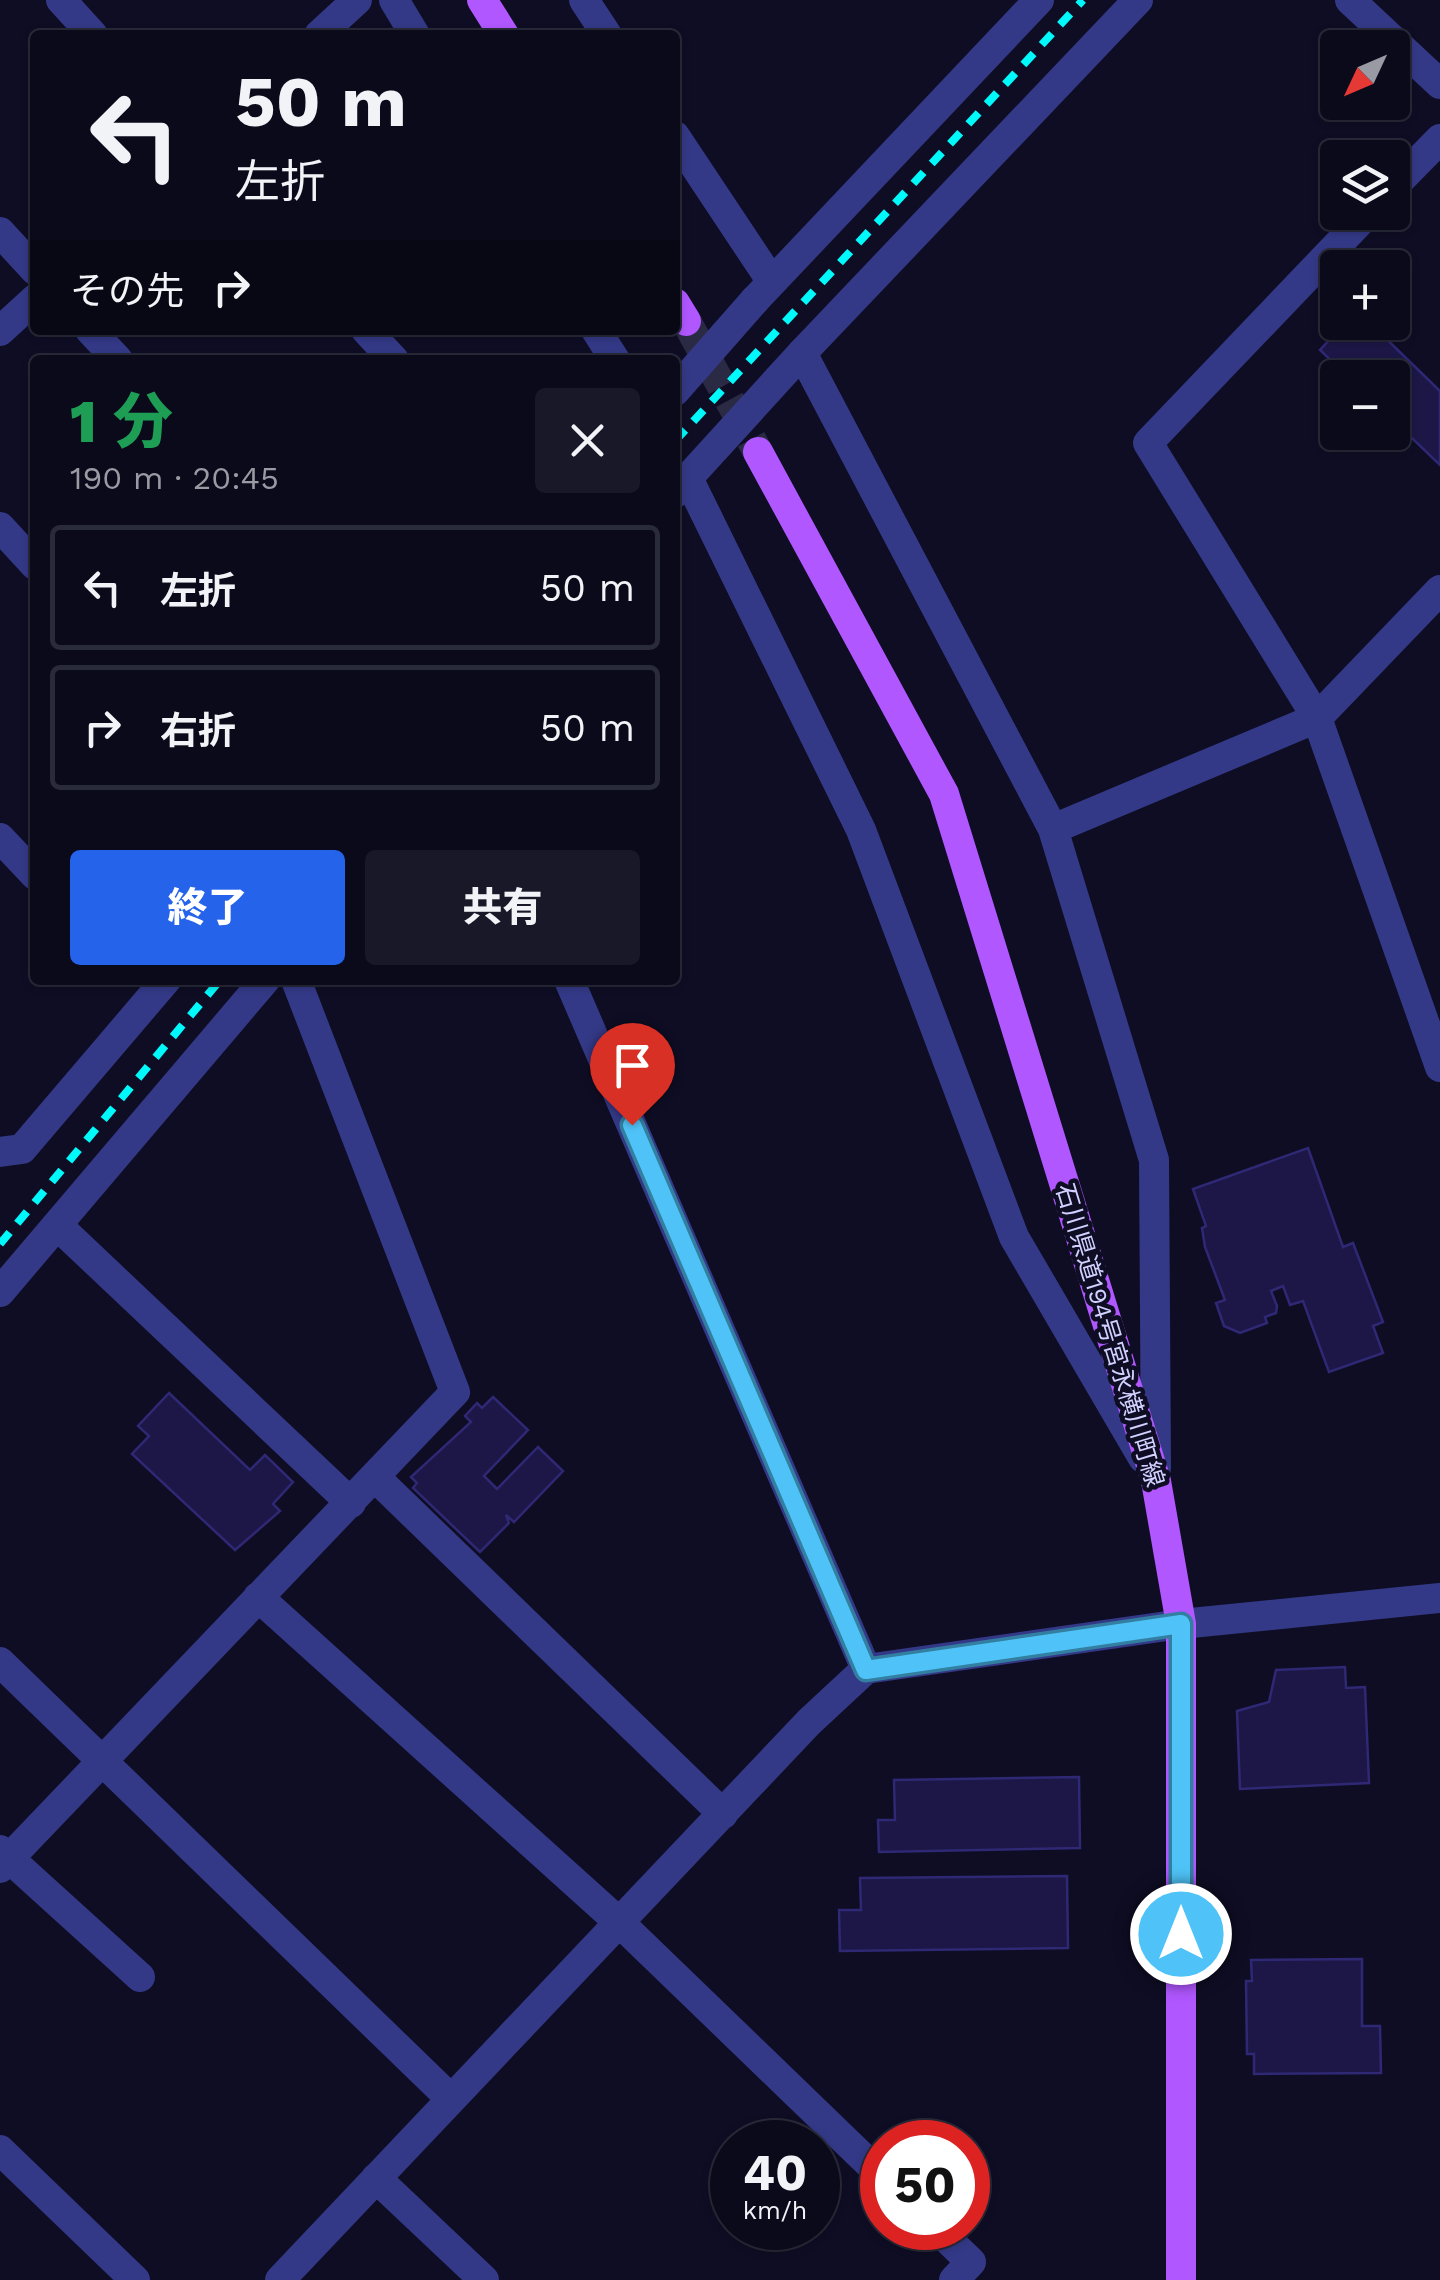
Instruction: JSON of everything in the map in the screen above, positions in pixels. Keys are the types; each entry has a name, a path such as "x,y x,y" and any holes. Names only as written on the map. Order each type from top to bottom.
{"main road":[{"path":"482,0 501,30"},
{"name":"石川県道194号宮永横川町線","path":"758,452 944,794 1156,1481 1181,1624 1182,2280"}],"street":[{"path":"61,0 88,30"},
{"path":"394,0 412,30"},
{"path":"584,0 604,30"},
{"path":"680,385 763,291 1040,0"},
{"path":"1138,0 681,486 861,830 1014,1237 1156,1481"},
{"path":"1350,0 1440,84"},
{"path":"324,30 352,1"},
{"path":"1410,170 1440,139"},
{"path":"680,145 763,291"},
{"path":"1352,230 1148,442 1317,718 1427,980 1440,1068"},
{"path":"0,232 30,265"},
{"path":"0,332 30,304"},
{"path":"95,335 113,355"},
{"path":"371,335 389,355"},
{"path":"802,353 1053,829 1154,1160 1156,1481"},
{"path":"0,527 30,560"},
{"path":"1053,829 1317,718 1440,590"},
{"path":"0,838 30,870"},
{"path":"0,1292 261,985"},
{"path":"140,1977 3,1859 352,1503 454,1392 298,985"},
{"path":"571,985 866,1670"},
{"path":"0,1152 22,1148 149,986"},
{"path":"57,1225 352,1503"},
{"path":"376,1478 723,1814"},
{"path":"258,1596 620,1924 860,2155"},
{"path":"280,2280 809,1722 866,1670 1181,1624 1440,1598"},
{"path":"0,1662 451,2099"},
{"path":"0,2150 135,2280"},
{"path":"376,2178 484,2280"},
{"path":"954,2280 972,2262 959,2250"}],"building":[{"path":"1329,340 1388,340 1408,360 1330,360 1320,350"},
{"path":"1410,362 1440,391 1440,465 1410,436"},
{"path":"1308,1148 1343,1247 1353,1243 1383,1322 1373,1326 1383,1353 1329,1372 1303,1301 1290,1305 1283,1286 1271,1291 1277,1306 1276,1313 1265,1317 1267,1323 1240,1333 1224,1326 1216,1303 1225,1300 1205,1247 1202,1228 1206,1226 1193,1189"},
{"path":"169,1393 250,1470 265,1455 293,1482 273,1504 280,1511 235,1550 132,1454 149,1436 138,1426"},
{"path":"493,1397 528,1430 484,1476 497,1489 538,1447 563,1471 514,1522 506,1515 509,1523 480,1552 413,1488 417,1483 411,1477 471,1422 465,1416 477,1403 482,1408"},
{"path":"1345,1667 1346,1688 1365,1687 1369,1783 1240,1789 1237,1711 1269,1702 1276,1670"},
{"path":"1079,1777 1080,1848 879,1852 878,1820 895,1820 894,1780"},
{"path":"1067,1876 1068,1948 840,1951 839,1910 861,1910 860,1878"},
{"path":"1362,1959 1362,2026 1380,2026 1381,2073 1254,2074 1254,2054 1247,2054 1246,1981 1252,1981 1251,1960"}],"tunnel":[{"path":"686,321 758,452"}],"railway":[{"path":"680,436 1083,0"},
{"path":"0,1244 216,985"}],"route":[{"path":"632,1125 866,1670 1181,1624 1181,1934"}]}
